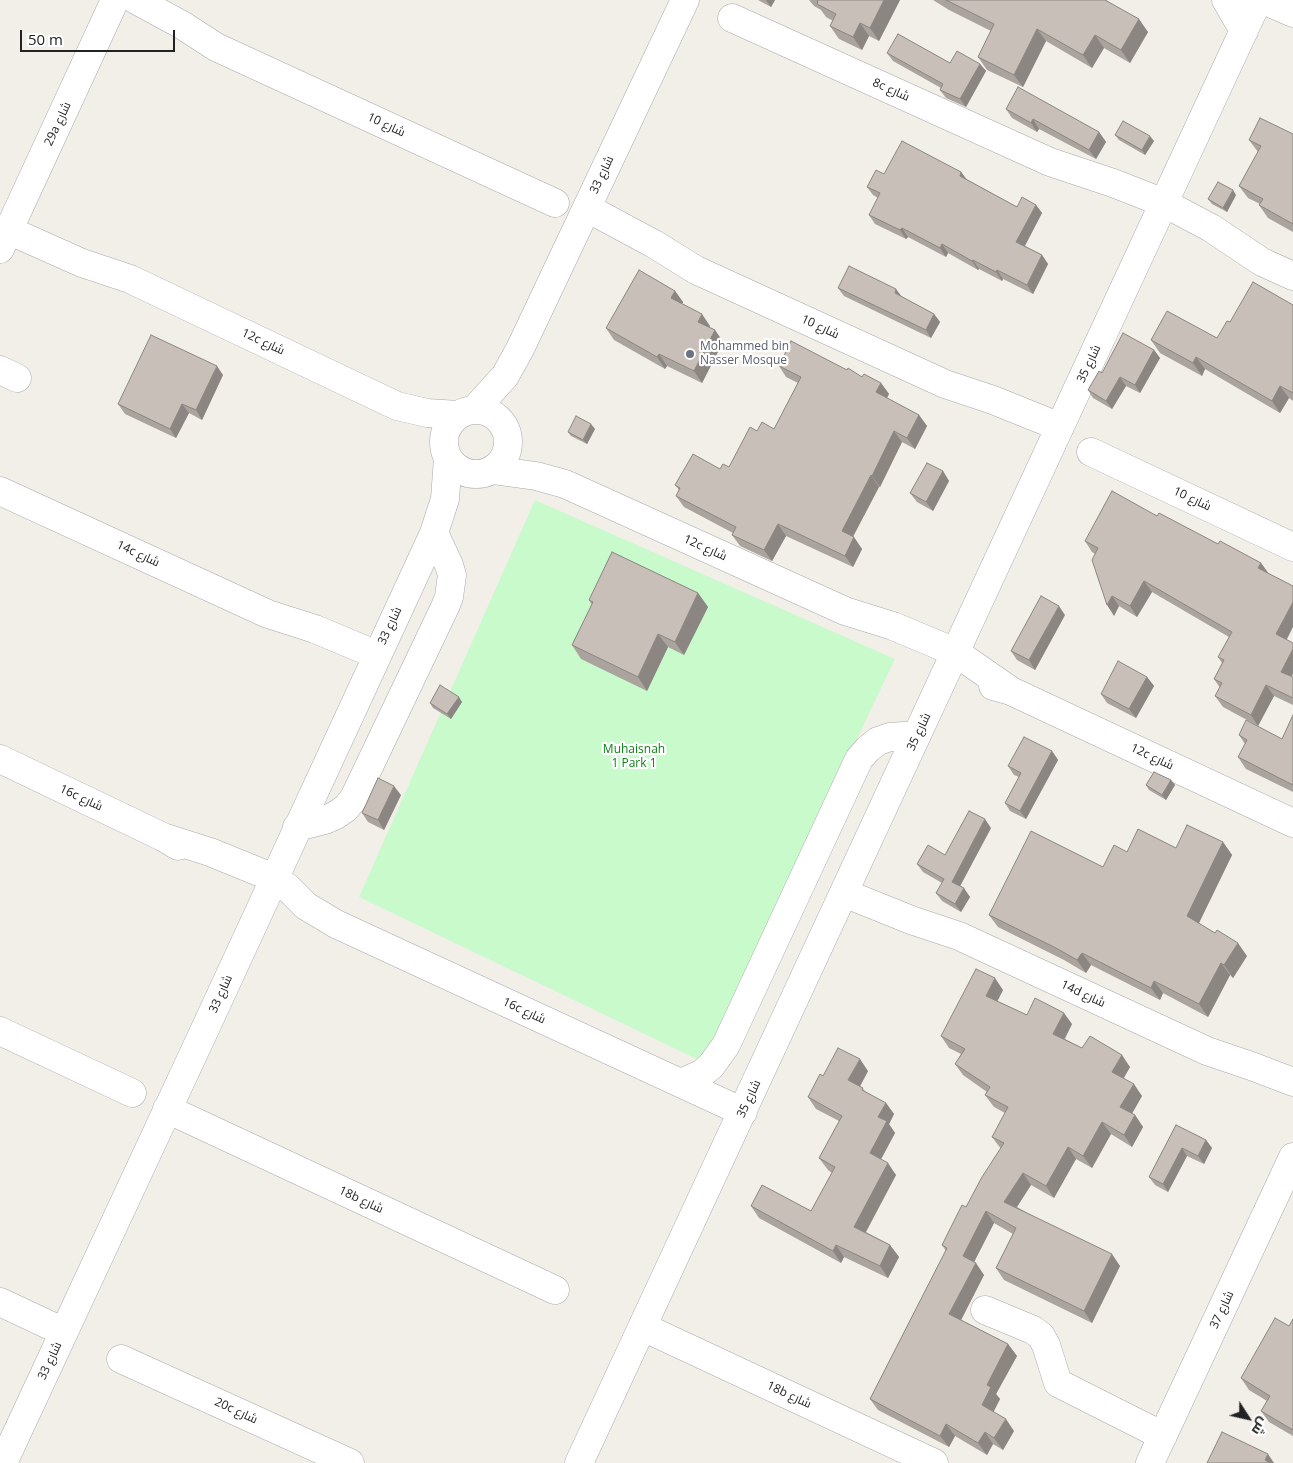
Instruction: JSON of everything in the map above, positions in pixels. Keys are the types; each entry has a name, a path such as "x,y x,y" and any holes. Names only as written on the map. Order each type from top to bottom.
{"street":[{"name":"شارع 10","path":"136,0 182,25 216,47 555,203"},
{"path":"1226,0 1244,31"},
{"name":"شارع 35","path":"579,1463 1258,0"},
{"path":"1263,0 1293,13"},
{"name":"شارع 33","path":"466,412 505,376 520,349 679,2"},
{"name":"شارع 10","path":"105,3 156,30 216,47"},
{"name":"29a شارع","path":"9,231 105,3"},
{"name":"8c شارع","path":"732,18 1050,162 1104,196 1160,212 1222,250 1262,262 1293,276"},
{"name":"شارع 10","path":"582,217 654,244 696,270 945,384 988,411 1056,436"},
{"name":"12c شارع","path":"9,231 88,252 130,279 397,406 426,413 466,412"},
{"name":"شارع 33","path":"505,431 507,393 520,349"},
{"name":"12c شارع","path":"397,406 422,426 446,454"},
{"path":"485,410 495,415 505,431 507,452 501,462 487,472 472,474 462,472 454,466 446,454 444,440 446,430 450,422 466,412 485,410"},
{"name":"12c شارع","path":"505,431 541,468 565,484"},
{"name":"شارع 10","path":"1091,452 1293,547"},
{"name":"شارع 33","path":"3,1463 436,528 447,485 446,454"},
{"name":"شارع 33","path":"436,528 463,493 487,472"},
{"name":"12c شارع","path":"487,472 536,476 565,484 845,611 888,637 951,661 979,682 1011,691 1293,823"},
{"name":"14c شارع","path":"3,491 268,614 315,629 373,663"},
{"path":"297,827 325,820 336,815 346,808 354,798 450,597 452,575 436,528"},
{"path":"681,1083 701,1074 719,1056 751,992 859,759 878,741 890,736 917,735"},
{"name":"16c شارع","path":"0,759 163,836 210,852 270,886 288,888 306,906 336,924 743,1112"},
{"name":"14d شارع","path":"848,884 911,920 959,936 1207,1051 1254,1066 1293,1082"},
{"path":"751,992 783,1024"},
{"path":"0,1031 132,1094"},
{"name":"14d شارع","path":"1207,1051 1293,1101"},
{"name":"18b شارع","path":"167,1109 555,1290"},
{"name":"شارع 37","path":"1150,1463 1293,1157"},
{"path":"0,1302 64,1332"},
{"path":"985,1310 1033,1330 1041,1336 1046,1345 1058,1383 1163,1436"},
{"name":"18b شارع","path":"643,1327 934,1463"},
{"name":"20c شارع","path":"121,1358 350,1463"}],"green space":[{"name":"Muhaisnah 1 Park 1","path":"535,500 895,659 703,1062 359,897"}],"building":[{"path":"817,0 884,0 870,28 860,23 853,37 830,26 836,14 817,4"},
{"path":"946,0 1105,0 1139,19 1121,50 1095,35 1083,55 1037,29 1014,75 978,57 994,24"},
{"path":"898,34 950,63 957,51 980,64 960,99 940,90 943,84 887,53"},
{"path":"1018,87 1099,132 1089,150 1033,119 1031,123 1006,109"},
{"path":"1260,118 1293,134 1293,224 1259,205 1263,199 1239,186 1261,146 1249,140"},
{"path":"1123,121 1150,136 1142,150 1115,135"},
{"path":"902,141 961,172 960,176 1017,207 1022,197 1036,205 1016,242 1042,255 1027,285 997,270 996,272 972,261 942,244 940,248 902,228 900,230 869,215 880,193 867,187 876,170 884,174"},
{"path":"1218,182 1233,190 1223,208 1208,199"},
{"path":"849,266 896,289 895,293 934,314 926,330 838,288"},
{"path":"639,270 675,291 671,298 702,314 698,322 715,330 694,371 659,354 657,357 606,328"},
{"path":"1253,282 1293,305 1293,393 1280,386 1272,401 1196,357 1193,363 1151,340 1167,311 1217,338 1227,321 1230,322"},
{"path":"1123,333 1154,350 1135,385 1120,377 1106,401 1088,390 1099,371 1102,373"},
{"path":"151,335 217,366 196,410 182,404 170,429 118,404"},
{"path":"791,341 847,370 848,368 862,377 864,374 881,383 876,392 919,415 907,438 894,431 842,531 854,537 845,556 778,524 764,550 732,535 736,527 676,496 680,488 675,485 693,454 720,469 723,464 729,467 750,427 757,431 762,422 774,429 801,377 779,366"},
{"path":"576,416 591,424 583,440 568,432"},
{"path":"927,463 943,471 926,502 910,493"},
{"path":"1112,491 1157,516 1159,513 1218,544 1220,541 1261,563 1258,568 1293,586 1293,602 1276,634 1293,643 1293,649 1281,672 1293,677 1293,698 1266,685 1251,715 1215,696 1222,683 1214,679 1224,660 1218,657 1232,632 1144,581 1130,606 1112,596 1107,605 1092,560 1098,548 1085,541"},
{"path":"612,552 698,593 675,642 658,634 638,677 572,645 593,602 589,600"},
{"path":"1041,596 1059,606 1029,660 1011,651"},
{"path":"1118,661 1147,677 1129,709 1101,694"},
{"path":"440,685 459,697 447,714 430,703"},
{"path":"1293,715 1293,785 1238,757 1247,740 1239,735 1246,720 1282,739"},
{"path":"1024,737 1052,751 1020,811 1005,803 1021,773 1008,766"},
{"path":"1154,772 1171,780 1162,795 1146,785"},
{"path":"378,778 394,786 378,820 362,813"},
{"path":"969,811 985,819 952,882 964,888 955,904 936,893 944,879 917,864 928,845 945,855"},
{"path":"1187,825 1223,842 1187,916 1215,933 1217,930 1238,943 1224,965 1221,963 1199,1004 1154,981 1151,988 1082,953 1077,960 989,915 1031,831 1103,867 1114,845 1127,852 1138,829 1176,848"},
{"path":"976,969 995,978 986,996 1027,1015 1035,998 1064,1013 1053,1034 1082,1048 1090,1036 1122,1055 1112,1072 1134,1084 1120,1107 1135,1115 1124,1135 1102,1122 1083,1156 1068,1147 1046,1186 1023,1173 1004,1202 1112,1254 1084,1311 996,1268 1016,1228 986,1211 963,1256 976,1263 949,1314 1008,1344 987,1385 991,1387 982,1405 1006,1419 994,1438 985,1432 978,1443 946,1424 940,1436 870,1399 947,1248 942,1245 962,1205 966,1207 982,1177 1004,1143 992,1137 1008,1107 985,1095 990,1087 955,1064 965,1049 941,1036"},
{"path":"838,1048 860,1059 848,1080 886,1103 878,1117 887,1121 870,1153 888,1163 854,1227 890,1245 880,1266 836,1245 833,1251 751,1206 762,1185 811,1211 835,1167 819,1158 842,1116 808,1097 820,1074 823,1076"},
{"path":"1176,1125 1206,1140 1198,1156 1182,1148 1163,1184 1149,1177"},
{"path":"1275,1318 1289,1326 1293,1319 1293,1430 1261,1411 1270,1396 1241,1378"},
{"path":"1222,1432 1268,1454 1265,1460 1270,1463 1207,1463"}],"place":[{"name":"Mohammed bin Nasser Mosque","path":"690,354"}]}
